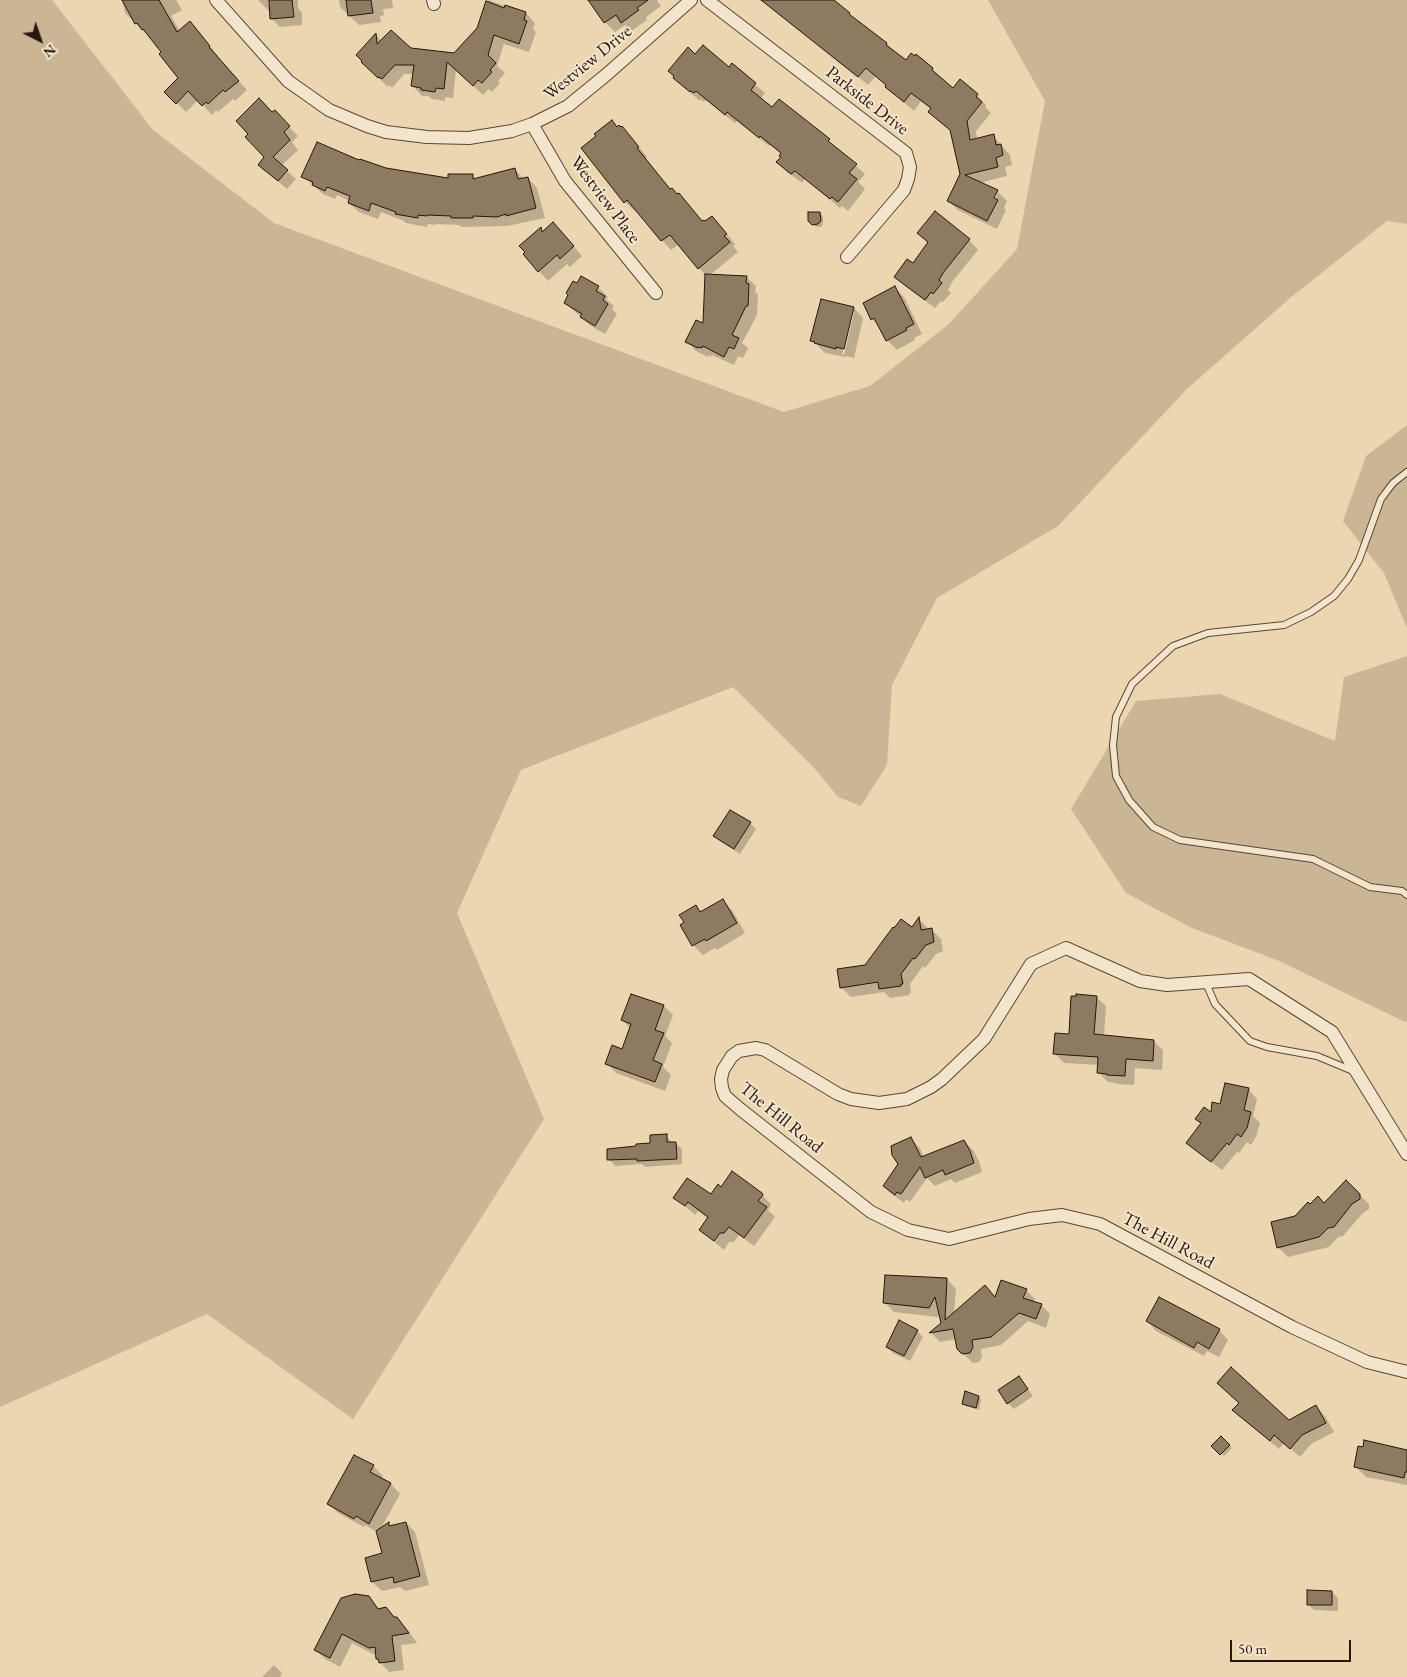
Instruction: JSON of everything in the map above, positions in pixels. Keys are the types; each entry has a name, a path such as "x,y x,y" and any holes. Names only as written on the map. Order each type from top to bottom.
{"street":[{"name":"Westview Drive","path":"216,0 288,81 315,101 354,121 386,132 434,137 469,138 490,136 532,124 568,106 691,0"},
{"name":"Parkside Drive","path":"707,0 906,153 910,168 904,190 847,257"},
{"name":"Westview Place","path":"532,124 565,181 656,293"},
{"name":"The Hill Road","path":"1407,1154 1332,1032 1249,979 1167,985 1140,981 1066,948 1031,964 984,1040 942,1079 919,1094 893,1102 865,1102 851,1099 832,1090 765,1050 756,1048 740,1051 732,1056 723,1070 722,1088 725,1096 740,1109 871,1212 908,1230 949,1239 1029,1219 1062,1215 1100,1224 1292,1327 1367,1362 1407,1372"}],"lane":[{"path":"1405,891 1370,887 1314,859 1180,840 1153,827 1129,800 1116,776 1113,745 1116,717 1132,684 1173,646 1208,633 1284,625 1311,612 1334,596 1348,579 1359,560 1382,499 1393,483 1407,472"},
{"path":"1206,983 1215,1004 1250,1041 1268,1047 1317,1056 1356,1072"}],"shaded area":[{"path":"0,0 52,0 153,130 274,223 784,412 870,386 949,324 1017,249 1045,101 988,0 1407,0 1407,224 1387,221 1290,298 1187,389 1058,526 937,598 892,685 887,765 861,806 838,797 817,771 733,687 521,770 457,913 544,1119 353,1419 207,1314 0,1407"},
{"path":"1407,425 1407,628 1384,573 1343,521 1366,456"},
{"path":"1407,656 1407,1021 1405,1022 1277,960 1192,928 1126,893 1071,809 1136,701 1220,694 1335,741 1344,677"}],"building":[{"path":"122,0 159,0 177,32 190,21 209,47 239,81 225,92 223,90 208,104 206,102 202,106 188,91 176,104 164,92 178,78 159,54 161,52 143,29 137,23 135,24"},
{"path":"269,0 292,0 294,17 270,19"},
{"path":"346,0 371,0 373,13 348,16"},
{"path":"588,0 648,0 637,8 639,10 621,23 616,15 604,23"},
{"path":"761,0 834,0 906,60 911,53 915,56 916,54 953,88 960,79 978,94 976,97 982,102 967,121 970,140 994,134 996,145 1001,144 1003,155 996,158 998,167 965,175 998,190 994,198 998,200 987,221 947,201 960,174 950,130 928,112 931,108 911,93 904,102 866,68 858,77"},
{"path":"486,1 504,8 505,5 526,12 524,20 527,21 519,44 494,35 488,55 496,63 490,70 492,72 482,83 478,80 473,86 447,62 444,89 436,88 435,92 421,90 421,88 411,86 414,65 395,65 382,79 378,78 356,55 376,33 377,44 391,30 411,48 454,53 477,28"},
{"path":"703,45 729,67 732,63 756,83 751,90 772,107 779,99 830,139 828,141 857,164 849,173 857,179 838,202 832,197 830,199 795,171 791,174 776,162 781,157 779,156 781,153 760,136 759,138 727,112 725,115 696,91 694,93 690,92 673,78 674,76 668,71 688,47 695,54"},
{"path":"259,98 272,112 275,110 290,126 284,132 290,140 273,157 288,170 278,181 258,165 264,157 245,137 248,134 236,121"},
{"path":"612,120 617,127 619,125 622,126 670,189 672,188 677,194 679,193 702,221 712,216 727,234 724,236 730,242 698,269 670,235 661,241 627,200 624,203 581,148 596,136 594,134"},
{"path":"317,142 359,160 386,168 448,178 448,174 473,174 473,179 515,168 518,179 528,177 536,208 506,216 506,214 497,217 473,216 473,218 418,215 418,218 395,214 396,212 371,203 369,211 348,203 350,196 327,187 325,191 312,185 313,182 301,177"},
{"path":"935,211 970,239 943,273 939,280 942,283 925,300 894,277 907,259 913,263 928,242 917,233"},
{"path":"808,212 820,212 821,221 818,224 812,225 808,221"},
{"path":"553,222 574,246 560,259 557,255 538,272 519,246 541,227 542,232"},
{"path":"705,274 747,276 746,283 749,284 748,306 746,306 732,335 739,338 734,349 729,347 724,357 703,346 698,348 685,342 696,320 703,323"},
{"path":"581,276 599,286 596,291 605,296 603,300 608,304 595,326 580,317 582,314 564,303 568,295 566,293 573,281 577,283"},
{"path":"895,286 914,324 886,341 874,318 871,320 863,303"},
{"path":"821,299 854,307 844,349 836,347 836,349 810,341"},
{"path":"730,810 751,822 734,849 713,836"},
{"path":"723,899 737,923 706,941 705,939 692,946 680,925 684,922 679,915 696,905 700,912"},
{"path":"919,917 921,930 932,928 934,942 926,945 901,974 903,984 901,986 879,989 878,982 840,988 837,969 865,965 901,919 912,927"},
{"path":"631,994 664,1005 655,1030 664,1033 653,1060 662,1064 655,1082 605,1064 612,1045 622,1049 631,1024 621,1020"},
{"path":"1076,994 1097,996 1094,1034 1154,1040 1153,1061 1126,1059 1125,1076 1107,1075 1097,1073 1098,1057 1053,1054 1055,1033 1069,1034 1071,996 1077,996"},
{"path":"1225,1083 1249,1088 1244,1110 1251,1112 1247,1128 1241,1137 1237,1134 1229,1145 1227,1143 1211,1162 1186,1143 1201,1123 1195,1119 1204,1107 1211,1112 1212,1102 1220,1104"},
{"path":"667,1134 667,1142 676,1142 677,1159 607,1160 607,1149 650,1143 650,1135"},
{"path":"911,1137 921,1157 964,1140 974,1163 945,1175 943,1170 925,1178 920,1167 901,1194 897,1192 895,1195 883,1186 898,1164 892,1155 891,1146"},
{"path":"732,1171 762,1193 763,1195 758,1201 767,1207 744,1238 729,1227 724,1233 720,1233 714,1241 699,1230 708,1217 688,1202 685,1206 673,1198 687,1178 711,1194 718,1184 721,1187"},
{"path":"1346,1180 1360,1194 1360,1199 1352,1204 1334,1227 1328,1228 1319,1237 1277,1248 1271,1222 1295,1216 1308,1202 1310,1204 1318,1196 1324,1203"},
{"path":"885,1275 947,1278 945,1320 985,1285 995,1297 1001,1280 1027,1289 1023,1298 1042,1304 1036,1319 1019,1313 991,1337 972,1340 973,1347 970,1353 962,1354 957,1349 953,1329 929,1333 941,1323 935,1297 929,1308 883,1303"},
{"path":"1159,1297 1220,1329 1209,1349 1197,1342 1194,1348 1146,1321"},
{"path":"899,1320 918,1330 904,1356 886,1347"},
{"path":"1231,1367 1289,1420 1316,1405 1326,1423 1302,1435 1290,1449 1274,1435 1270,1441 1232,1410 1239,1403 1217,1383"},
{"path":"1019,1376 1028,1389 1007,1404 998,1390"},
{"path":"965,1391 979,1396 976,1408 962,1404"},
{"path":"1221,1436 1230,1445 1220,1455 1211,1446"},
{"path":"1364,1440 1407,1450 1407,1472 1405,1472 1404,1478 1354,1467 1358,1446 1363,1447"},
{"path":"354,1455 374,1465 370,1472 391,1483 369,1524 356,1516 354,1519 327,1504"},
{"path":"389,1522 389,1526 406,1522 420,1576 394,1583 393,1577 371,1582 365,1558 382,1553 376,1531"},
{"path":"1307,1590 1332,1591 1332,1605 1307,1605"},
{"path":"355,1594 369,1596 378,1609 386,1607 394,1617 397,1617 409,1633 392,1636 395,1661 379,1663 378,1659 376,1659 375,1647 369,1648 342,1634 330,1658 314,1650 341,1598"}]}
